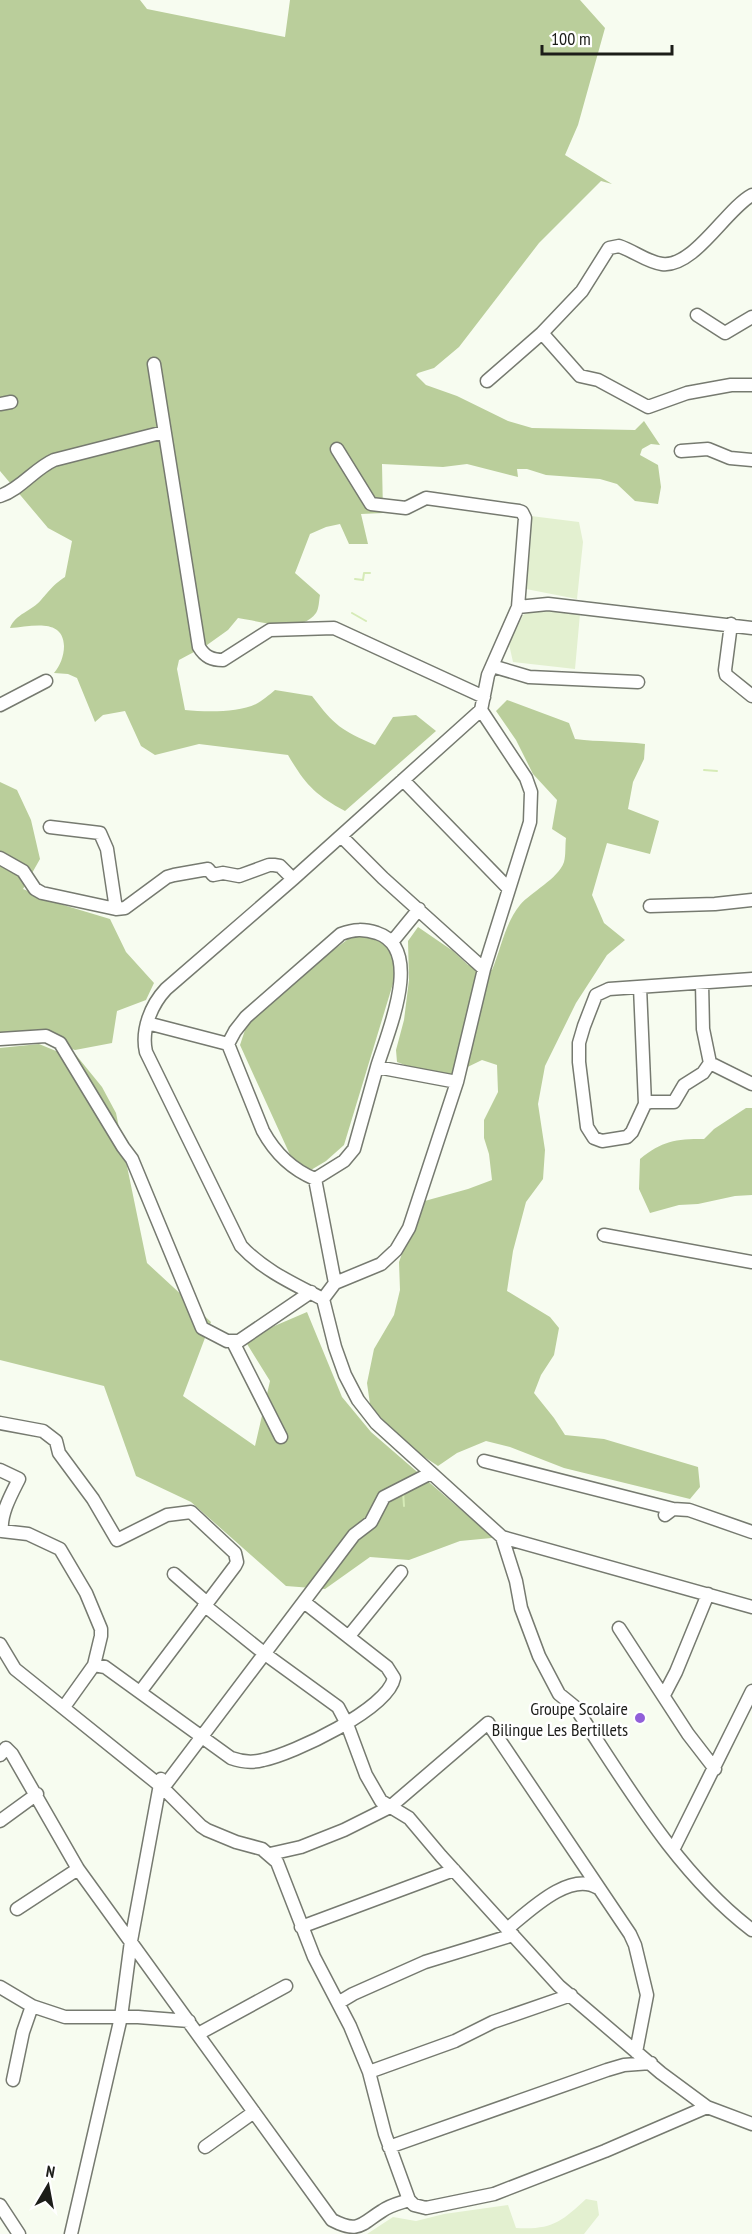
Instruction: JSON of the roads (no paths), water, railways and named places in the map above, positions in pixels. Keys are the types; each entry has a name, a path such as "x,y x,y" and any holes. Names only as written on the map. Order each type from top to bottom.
{"street":[{"path":"487,381 542,333 582,291 609,249 619,246 653,262 676,263 715,231 742,200 752,195"},
{"path":"697,315 725,333 752,317"},
{"path":"542,333 580,376 598,380 644,406 652,406 687,393 731,385 752,385"},
{"path":"154,364 199,647 208,658 223,660 270,630 334,628 484,697"},
{"path":"0,496 10,493 42,466 54,460 164,432"},
{"path":"337,449 372,504 406,508 426,498 522,512 525,518 518,607 486,682 481,710 157,998 147,1023 144,1044 146,1052 241,1246 251,1257 293,1284 323,1299 345,1375 358,1400 376,1424 502,1537 752,1607"},
{"path":"681,451 708,449 730,458 752,460"},
{"path":"518,607 548,604 752,628"},
{"path":"731,624 725,670 729,677 752,696"},
{"path":"492,666 530,677 638,682"},
{"path":"0,705 46,681"},
{"path":"323,1299 335,1283 381,1264 396,1250 409,1228 457,1082 484,969 530,822 531,792 526,778 481,710"},
{"path":"404,780 509,889"},
{"path":"50,827 100,833 107,849 116,909"},
{"path":"341,836 383,878 484,969"},
{"path":"0,858 23,871 34,889 42,893 116,909 130,906 174,875 208,869 213,875 223,873 235,876 274,865 280,866 293,879"},
{"path":"650,906 715,904 752,900"},
{"path":"392,942 419,909"},
{"path":"353,929 368,930 381,934 392,942 398,951 402,966 402,983 354,1149 344,1161 315,1179 299,1172 270,1144 228,1044 234,1031 246,1017 341,934 353,929"},
{"path":"640,987 645,1104 632,1132 627,1137 602,1142 594,1138 587,1126 579,1062 579,1043 597,995 609,989 752,979"},
{"path":"645,1104 650,1101 674,1102 684,1085 703,1073 710,1063 703,1029 702,982"},
{"path":"147,1023 228,1044"},
{"path":"0,1039 46,1036 60,1043 132,1159 198,1324 207,1332 233,1342 239,1341 311,1293"},
{"path":"710,1063 752,1084"},
{"path":"377,1067 457,1082"},
{"path":"315,1179 335,1283"},
{"path":"604,1234 752,1262"},
{"path":"233,1342 281,1437"},
{"path":"0,1423 43,1431 56,1441 59,1453 93,1499 117,1540 166,1515 191,1512 235,1553 237,1557 235,1566 140,1692"},
{"path":"484,1461 669,1512 689,1510 752,1532"},
{"path":"0,1470 20,1479 9,1501 1,1525 2,1531 28,1534 63,1552 86,1593 101,1629 94,1665 64,1707"},
{"path":"71,2234 121,2017 131,1941 161,1784 200,1738 354,1535 371,1522 384,1497 431,1473"},
{"path":"502,1537 516,1581 520,1608 539,1656 559,1694 575,1707 646,1815 673,1850 708,1889 752,1930"},
{"path":"349,1636 401,1572"},
{"path":"174,1574 205,1604 265,1654 334,1704 347,1724 366,1775 381,1801 410,1818 559,1986 636,2052 707,2107 752,2124"},
{"path":"664,1695 676,1672 708,1594"},
{"path":"94,1665 105,1667 200,1738 231,1758 241,1761 266,1760 302,1746 347,1724 381,1697 393,1684 394,1678 387,1666 304,1602"},
{"path":"619,1628 715,1769"},
{"path":"0,1644 15,1669 161,1784 207,1830 236,1842 262,1849 277,1862 321,1973 338,2003 369,2072 389,2147 409,2200 414,2205 426,2208 494,2194 605,2151 707,2107"},
{"path":"673,1850 752,1691"},
{"path":"270,1854 301,1847 333,1835 390,1807 488,1723 630,1934 635,1945 647,1995 636,2052"},
{"path":"0,1755 6,1748 12,1754 78,1869 332,2220 346,2227 363,2229 381,2211 409,2200"},
{"path":"0,1821 37,1794"},
{"path":"17,1909 78,1869"},
{"path":"301,1927 454,1870"},
{"path":"338,2003 425,1962 510,1932 545,1899 573,1883 587,1883 599,1889"},
{"path":"198,2034 286,1986"},
{"path":"0,1987 32,2006 64,2017 121,2017 189,2021"},
{"path":"369,2072 455,2041 493,2022 571,1995"},
{"path":"13,2080 23,2032 32,2006"},
{"path":"389,2147 607,2070 624,2065 651,2063"},
{"path":"205,2147 254,2112"},
{"path":"0,2205 19,2234"}],"waterway":[{"path":"355,579 363,580 364,573 370,573"},
{"path":"352,613 366,621"},
{"path":"704,770 717,771"},
{"path":"403,1491 404,1506"}],"place":[{"name":"Groupe Scolaire Bilingue Les Bertillets","path":"640,1718"}]}
